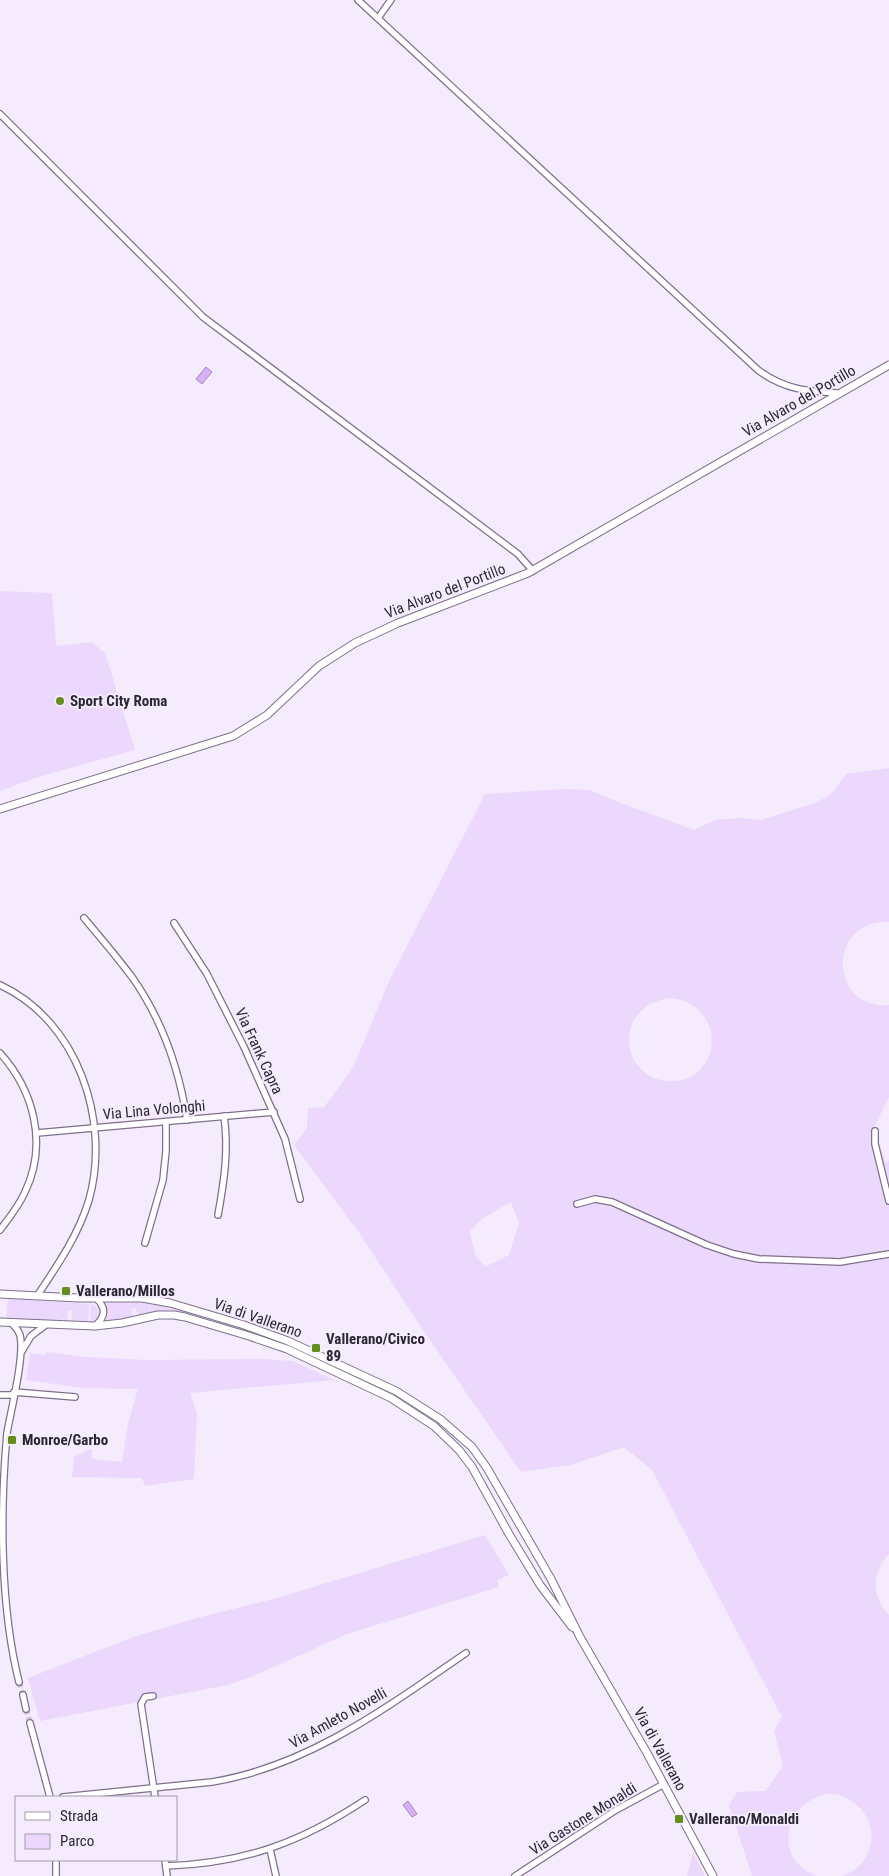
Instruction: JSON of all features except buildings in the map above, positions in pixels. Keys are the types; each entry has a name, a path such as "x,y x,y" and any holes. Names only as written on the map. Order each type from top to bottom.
{"street":[{"path":"358,0 758,370 772,380 790,388 839,393"},
{"path":"378,18 391,0"},
{"path":"0,114 203,317 518,554 533,570"},
{"name":"Via Alvaro del Portillo","path":"0,809 233,736 267,716 320,666 355,643 398,623 502,584 533,570 889,365"},
{"path":"84,918 132,977 160,1023 171,1049 179,1077 187,1120"},
{"name":"Via Frank Capra","path":"174,923 198,959 226,1010 274,1112 287,1146 300,1200"},
{"path":"0,985 30,1004 45,1018 65,1043 83,1081 90,1103 94,1128 92,1180 84,1213 68,1249 37,1296"},
{"path":"0,1053 14,1070 25,1090 32,1109 36,1133 34,1161 28,1186 16,1208 0,1230"},
{"name":"Via Lina Volonghi","path":"36,1133 274,1112"},
{"path":"218,1215 224,1182 226,1152 224,1116"},
{"path":"145,1243 163,1180 166,1122"},
{"path":"875,1131 875,1144 889,1201"},
{"path":"577,1204 595,1199 612,1202 707,1245 734,1254 760,1259 840,1262 889,1254"},
{"name":"Via di Vallerano","path":"0,1294 155,1300 259,1330 288,1341 384,1385 430,1411 456,1432 481,1459 551,1579 580,1637 664,1784 713,1876"},
{"path":"95,1326 101,1320 104,1313 103,1306 98,1299"},
{"name":"Via di Vallerano","path":"0,1322 95,1326 122,1323 158,1315 193,1318 254,1337 287,1350 380,1392 414,1412 446,1437 466,1458 540,1585 580,1637"},
{"path":"11,1323 19,1333 22,1351 2,1460 0,1515 8,1625 19,1682"},
{"path":"22,1351 31,1336 47,1324"},
{"path":"0,1395 75,1397"},
{"name":"Via Amleto Novelli","path":"73,1796 227,1779 304,1754 327,1743 466,1654"},
{"path":"23,1695 26,1710"},
{"path":"153,1696 145,1697 141,1702 155,1796"},
{"path":"30,1723 50,1796"},
{"name":"Via Gastone Monaldi","path":"515,1876 616,1810 664,1784"},
{"path":"167,1876 166,1863 221,1862 270,1849 310,1833 342,1816 365,1800"},
{"path":"270,1849 276,1876"},
{"path":"56,1861 56,1876"}],"green space":[{"name":"Sport City Roma","path":"0,591 52,593 56,646 91,642 105,653 135,750 38,777 0,791"},
{"path":"889,768 889,922 868,925 854,934 845,948 843,964 846,980 855,994 869,1003 889,1005 889,1097 874,1127 886,1163 889,1160 889,1554 879,1569 876,1585 879,1601 889,1615 889,1876 843,1876 858,1867 868,1853 871,1842 870,1828 865,1814 859,1807 842,1796 824,1795 809,1801 796,1814 789,1830 789,1847 798,1863 817,1876 752,1876 729,1805 737,1792 765,1791 783,1766 774,1731 782,1717 652,1470 624,1447 570,1465 521,1472 425,1333 360,1234 294,1145 307,1128 308,1108 324,1107 353,1068 389,981 485,794 565,789 590,790 694,830 715,820 740,818 760,820 818,802 832,793 846,774","holes":["669,998 688,1003 702,1013 710,1027 712,1043 708,1058 700,1070 686,1079 668,1081 653,1078 641,1069 632,1056 629,1041 632,1023 640,1012 650,1004","511,1202 519,1223 509,1255 485,1267 475,1255 470,1231 480,1220"]},
{"path":"8,1299 89,1304 88,1321 72,1321 72,1311 68,1310 67,1321 6,1318"},
{"path":"105,1302 149,1303 185,1311 184,1313 163,1311 138,1316 136,1308 131,1308 133,1317 105,1322 108,1314"},
{"path":"91,1303 99,1308 100,1314 96,1320 90,1323"},
{"path":"47,1352 86,1357 146,1360 263,1359 293,1361 334,1380 190,1393 197,1413 194,1479 145,1486 142,1478 72,1477 74,1457 89,1449 92,1450 92,1459 122,1462 128,1424 138,1389 82,1388 26,1380 30,1353 46,1355"},
{"path":"485,1535 509,1575 497,1580 499,1587 347,1634 251,1677 228,1685 40,1721 28,1678 133,1637 197,1618 277,1598"},
{"path":"693,1853 705,1876 687,1876"}],"shaded area":[{"path":"206,367 212,372 202,384 196,379"},
{"path":"408,1801 417,1814 412,1817 403,1805"}],"tunnel":[{"path":"19,1682 23,1695"},
{"path":"26,1709 30,1723"}],"place":[{"name":"Sport City Roma","path":"60,701"},
{"name":"Vallerano/Millos","path":"66,1291"},
{"name":"Vallerano/Civico 89","path":"316,1348"},
{"name":"Monroe/Garbo","path":"12,1440"},
{"name":"Vallerano/Monaldi","path":"679,1819"}]}
